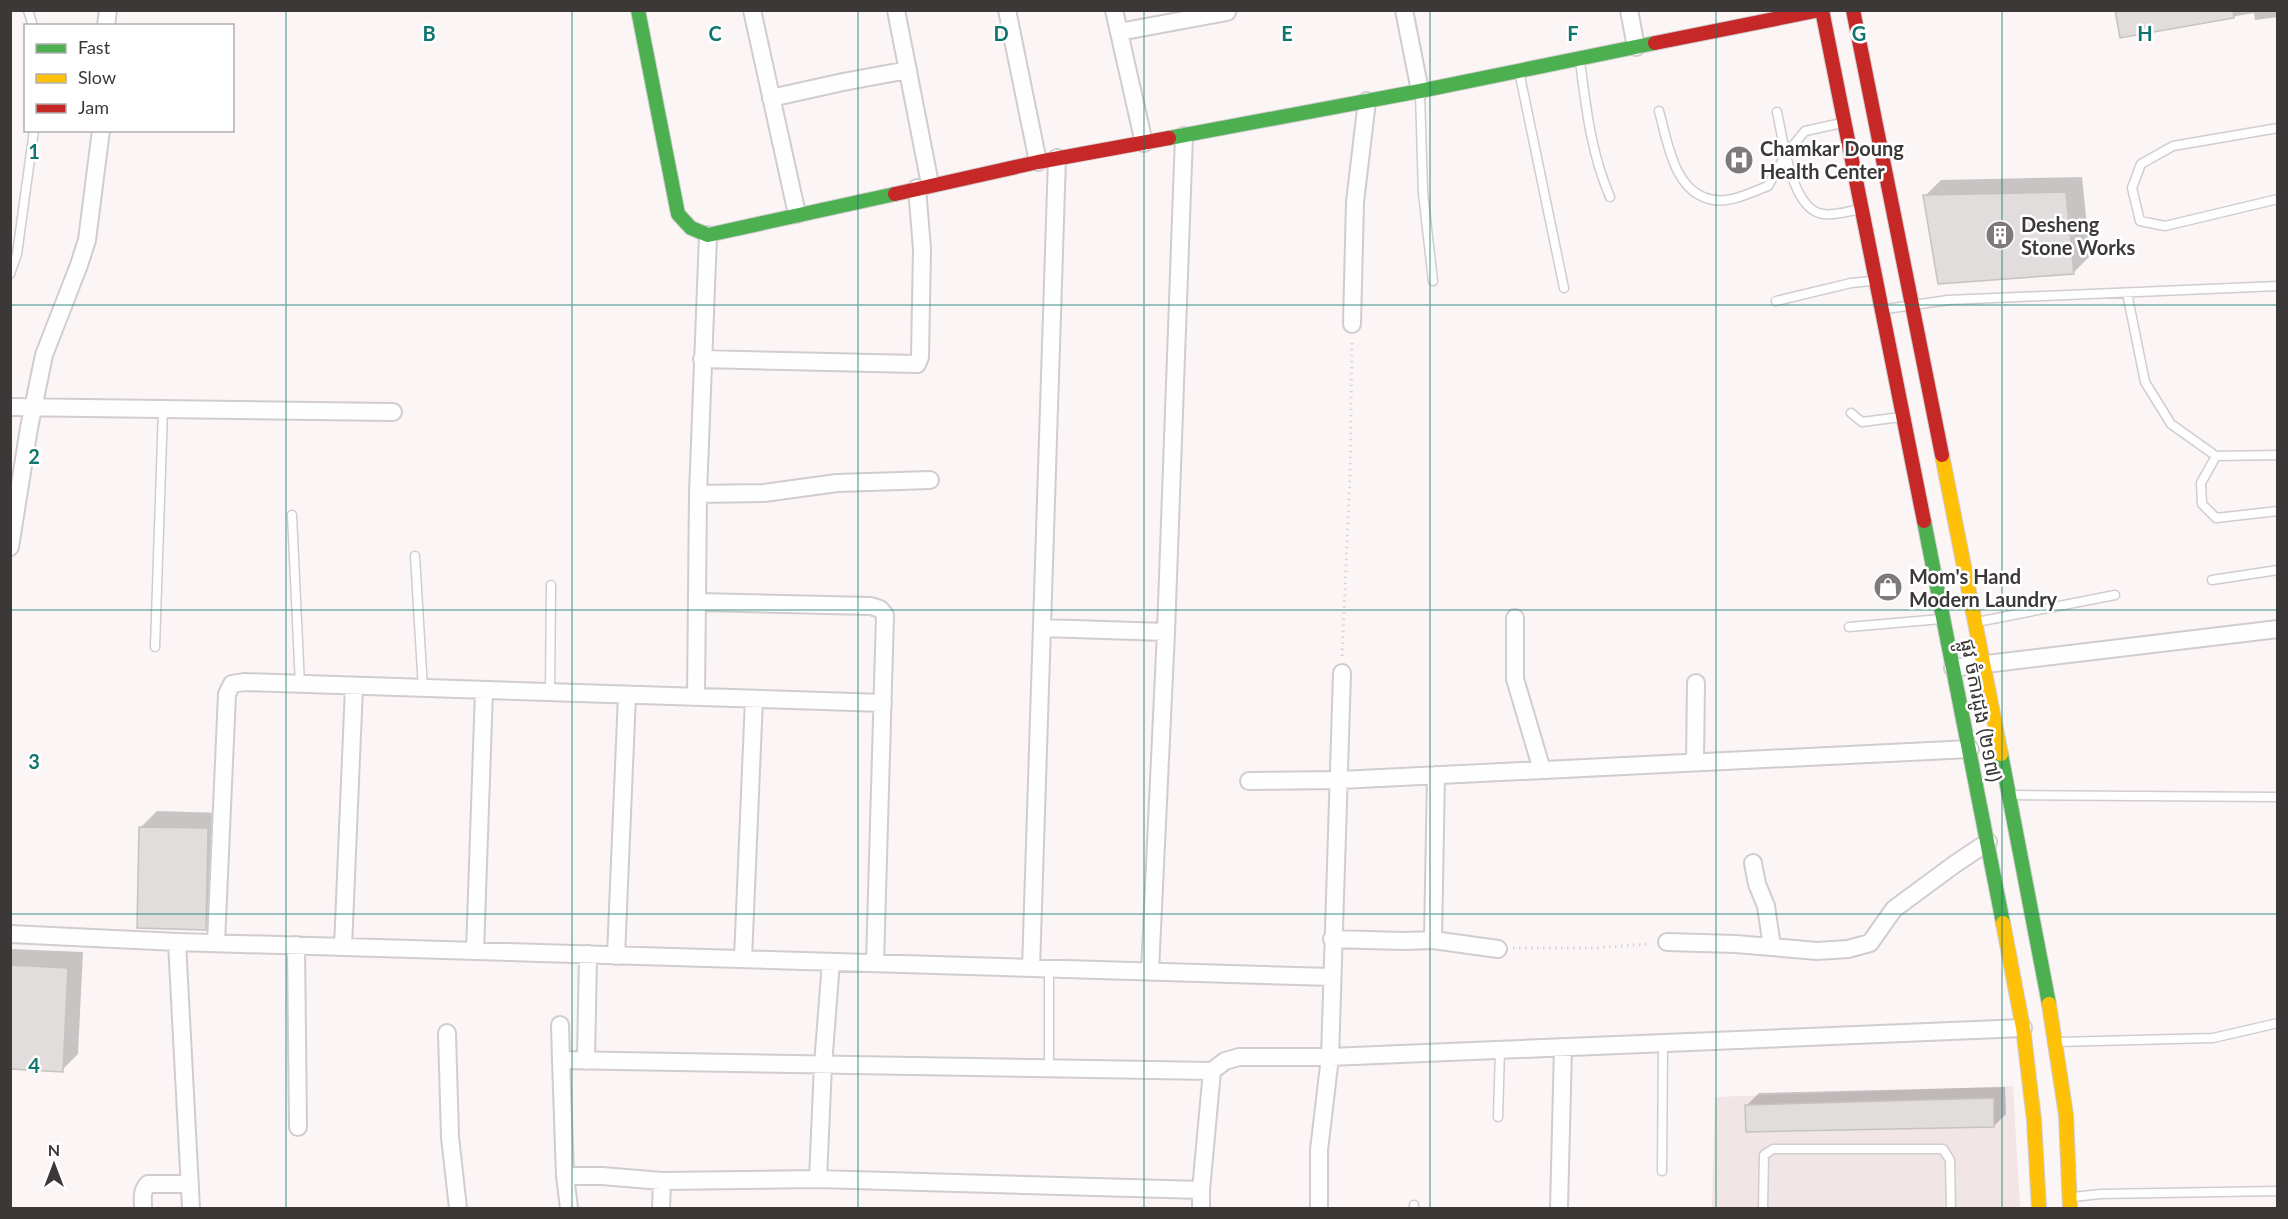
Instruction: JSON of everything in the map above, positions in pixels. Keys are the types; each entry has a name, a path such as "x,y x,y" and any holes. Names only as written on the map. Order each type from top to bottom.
{"main road":[{"path":"638,10 678,214 690,230 708,235 1057,158 1420,91 1821,10"},
{"name":"ផ្លូវ ចំការដូង (២១៧)","path":"1821,10 1970,749 2023,1028 2034,1120 2039,1209"},
{"name":"ផ្លូវ ចំការដូង (២១៧)","path":"1853,10 1976,622 2056,1042 2066,1115 2070,1203"}],"street":[{"path":"752,10 796,214"},
{"path":"702,359 917,364 920,357 923,186 908,70 896,10"},
{"path":"1007,10 1038,162"},
{"path":"1114,10 1144,143"},
{"path":"1404,10 1420,91"},
{"path":"1629,10 1636,47"},
{"path":"1119,32 1227,12"},
{"path":"771,98 908,70"},
{"path":"1352,324 1355,202 1367,100"},
{"path":"10,547 44,354 87,240 101,132"},
{"path":"1150,971 1166,632 1184,136"},
{"path":"1031,968 1057,158"},
{"path":"696,698 698,494 708,235"},
{"path":"10,407 393,412"},
{"path":"698,494 764,493 837,483 930,480"},
{"path":"697,602 871,606 880,609 885,615 875,963"},
{"path":"1515,618 1515,679 1542,770"},
{"path":"1042,628 1166,632"},
{"path":"1953,668 2277,629"},
{"path":"1320,1209 1319,1150 1330,1057 1342,673"},
{"path":"216,943 227,694 232,684 244,682 883,703"},
{"path":"1695,762 1696,683"},
{"path":"343,947 354,687"},
{"path":"475,951 484,691"},
{"path":"616,956 627,695"},
{"path":"743,959 754,699"},
{"path":"1249,781 1340,780 1970,749"},
{"path":"1433,940 1436,775"},
{"path":"1667,942 1736,944 1817,951 1848,949 1870,943 1894,909 1988,842"},
{"path":"1753,862 1757,884 1766,906 1772,947"},
{"path":"10,934 177,942 1331,977"},
{"path":"1332,939 1433,940 1498,949"},
{"path":"177,942 191,1209"},
{"path":"296,945 298,1127"},
{"path":"586,1061 588,954"},
{"path":"818,1179 823,1065 831,962"},
{"path":"561,1026 565,1176 569,1209"},
{"path":"561,1060 1212,1071 1226,1061 1239,1057 1330,1057 2023,1028"},
{"path":"447,1032 450,1137 458,1209"},
{"path":"1559,1209 1563,1047"},
{"path":"1201,1209 1212,1071"},
{"path":"565,1176 602,1176 662,1181 818,1179 1201,1190"},
{"path":"661,1209 662,1181"},
{"path":"143,1209 144,1188 148,1184 190,1184"}],"lane":[{"path":"1580,58 1587,122 1599,171 1610,197"},
{"path":"1519,70 1564,288"},
{"path":"1420,91 1423,193 1433,281"},
{"path":"1659,111 1677,173 1696,195 1716,201 1737,197 1768,186 1786,154 1805,131 1844,123"},
{"path":"1777,112 1797,192 1809,208 1823,214 1862,209"},
{"path":"2277,128 2173,146 2141,164 2132,188 2140,221 2165,226 2277,199"},
{"path":"11,272 17,254 34,132"},
{"path":"1776,301 1851,282 1876,281"},
{"path":"1881,309 1947,300 2277,286"},
{"path":"2127,293 2145,382 2172,424 2216,456 2277,455"},
{"path":"155,647 163,410"},
{"path":"1851,413 1862,422 1903,417"},
{"path":"2216,456 2201,483 2202,504 2216,518 2277,512"},
{"path":"292,515 300,685"},
{"path":"415,556 423,689"},
{"path":"2212,580 2277,570"},
{"path":"550,693 551,585"},
{"path":"1976,622 2115,595"},
{"path":"1849,627 1944,619"},
{"path":"2010,795 2277,797"},
{"path":"1048,968 1048,1069"},
{"path":"2056,1042 2213,1038 2277,1023"},
{"path":"1662,1171 1663,1043"},
{"path":"1498,1117 1500,1050"},
{"path":"1763,1209 1764,1155 1773,1149 1944,1149 1950,1160 1951,1209"},
{"path":"2070,1203 2100,1194 2277,1191"}],"path":[{"path":"1342,673 1350,477 1352,324"},
{"path":"1498,949 1594,948 1667,942"}],"shaded area":[{"path":"2013,1086 2020,1208 1712,1208 1715,1097"}],"building":[{"path":"2115,10 2233,10 2234,18 2120,38"},
{"name":"Desheng Stone Works","path":"2066,192 2074,274 1938,284 1923,195"},
{"path":"139,827 208,828 206,930 137,928"},
{"path":"10,965 68,968 63,1072 10,1069"},
{"path":"1994,1098 1994,1127 1746,1132 1745,1105"}],"traffic: fast":[{"path":"638,10 678,214 691,228 708,235 895,194"},
{"path":"1169,138 1420,91 1655,43"},
{"path":"1924,521 2003,923"},
{"path":"2001,754 2049,1004"}],"traffic: slow":[{"path":"1942,455 2001,754"},
{"path":"2003,923 2023,1028 2034,1120 2039,1208"},
{"path":"2049,1004 2066,1115 2070,1208"}],"traffic: jam":[{"path":"1655,43 1820,10"},
{"path":"1822,10 1924,521"},
{"path":"1853,10 1942,455"},
{"path":"895,194 1038,162 1169,138"}],"place":[{"name":"Chamkar Doung Health Center","path":"1739,160"},
{"name":"Desheng Stone Works","path":"2000,235"},
{"name":"Mom's Hand Modern Laundry","path":"1888,587"}]}
